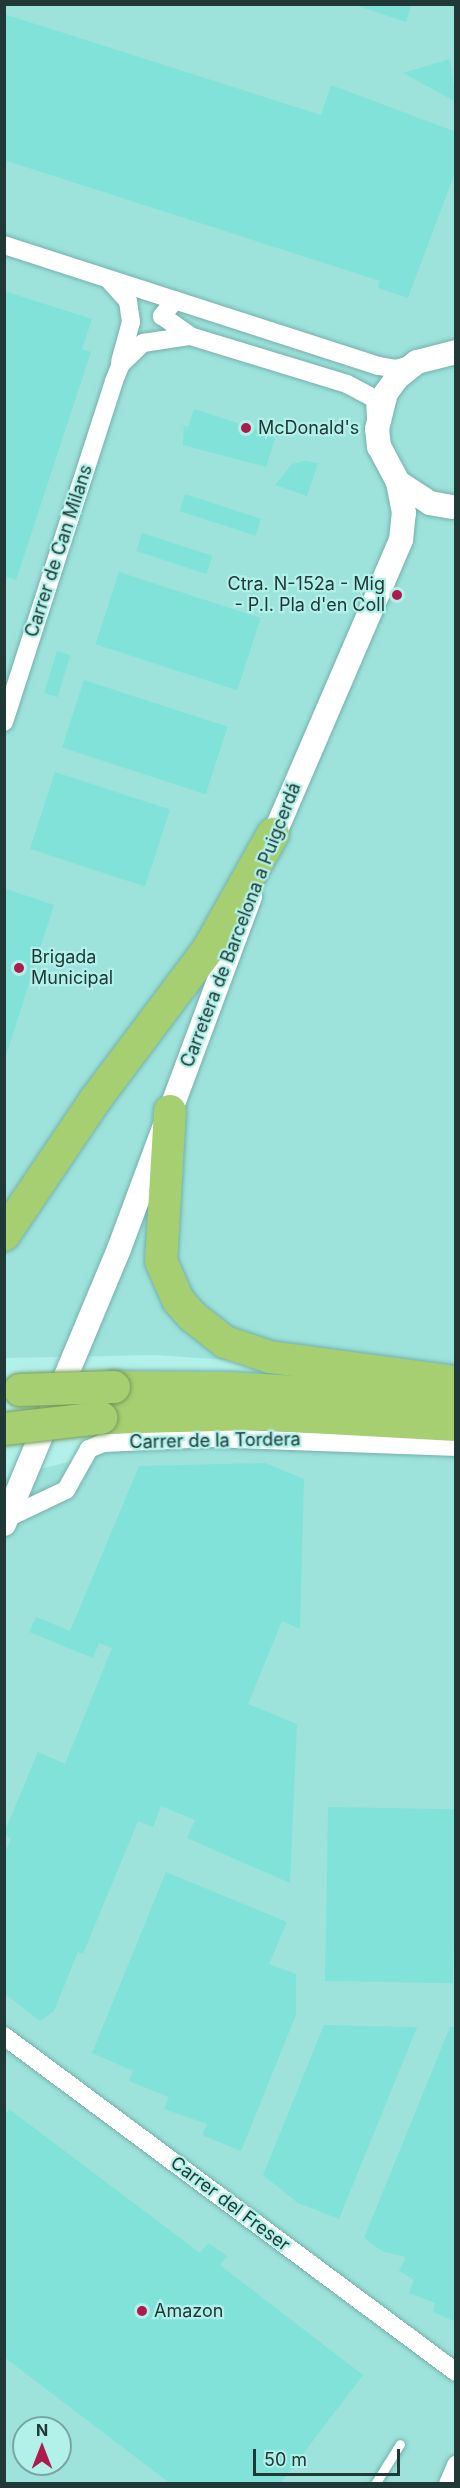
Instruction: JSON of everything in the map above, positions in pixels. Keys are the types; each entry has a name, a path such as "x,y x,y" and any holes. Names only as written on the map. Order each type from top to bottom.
{"highway":[{"path":"4,1235 95,1100 209,948 273,834"},
{"path":"170,1111 161,1261 178,1300 192,1316 225,1342 270,1357 456,1382"},
{"path":"12,1391 114,1387 231,1388 456,1402"},
{"path":"4,1429 101,1418 257,1414 456,1425"}],"main road":[{"path":"454,507 430,503 398,482 379,447 377,429 386,393 417,362 456,352"},
{"name":"Carretera de Barcelona a Puigcerdá","path":"6,1521 170,1111 273,834 401,540 404,513 398,482"},
{"path":"401,540 454,507"}],"street":[{"path":"4,245 380,366 396,369 417,362"},
{"name":"Carrer de Can Milans","path":"4,722 131,322 124,294 106,278"},
{"name":"Carrer de Can Milans","path":"175,300 162,316 190,336 366,392 375,399 377,429"},
{"name":"Carrer de Can Milans","path":"114,381 121,364 143,343 190,336"},
{"name":"Carrer de la Tordera","path":"6,1521 66,1490 89,1449 103,1443 212,1438 456,1447"},
{"name":"Carrer del Freser","path":"4,2036 456,2372"},
{"path":"448,2484 456,2465"}],"lane":[{"path":"375,2484 400,2444"}],"shaded area":[{"path":"4,5 455,5 455,1376 156,1355 5,1358"},
{"path":"321,1447 455,1454 455,2483 5,2484 5,1478 119,1449"}],"building":[{"path":"352,4 412,4 406,22"},
{"path":"4,14 321,115 331,85 456,132 456,170 408,298 378,288 380,281 4,160"},
{"path":"450,59 456,102 403,73"},
{"path":"4,291 92,319 82,349 91,352 16,580 4,576"},
{"path":"194,409 271,434 275,439 266,467 183,445 184,425 188,427"},
{"path":"304,461 318,463 307,496 275,485 292,464"},
{"path":"185,494 261,519 256,536 179,511"},
{"path":"142,533 212,556 207,574 136,551"},
{"path":"119,572 261,618 237,690 96,644"},
{"path":"57,651 70,655 58,697 44,693"},
{"path":"84,680 228,727 206,794 62,748"},
{"path":"55,772 170,809 145,886 30,849"},
{"name":"Brigada Municipal","path":"6,889 54,905 5,1059 4,895"},
{"path":"265,1463 304,1479 300,1629 282,1621 248,1704 297,1724 290,1883 187,1838 195,1820 161,1806 153,1827 138,1821 83,1954 78,1952 54,2011 40,2021 4,1993 4,1853 11,1840 4,1833 38,1752 65,1764 112,1648 99,1643 93,1658 29,1632 36,1617 70,1631 139,1466"},
{"path":"328,1807 456,1809 453,1983 325,1981"},
{"path":"166,1872 287,1922 269,1964 296,1974 296,2015 241,2151 202,2135 207,2124 164,2109 169,2097 129,2081 133,2071 92,2053"},
{"path":"324,2025 417,2027 339,2219 298,2203 263,2175"},
{"path":"450,2027 456,2027 456,2322 433,2312 435,2303 409,2293 414,2280 399,2271 406,2257 382,2251 364,2238"},
{"name":"Amazon","path":"9,2109 200,2253 208,2243 227,2256 220,2265 363,2375 280,2484 171,2484 4,2357 4,2116"}],"place":[{"name":"McDonald's","path":"246,428"},
{"name":"Ctra. N-152a - Mig - P.I. Pla d'en Coll","path":"397,595"},
{"name":"Brigada Municipal","path":"19,968"},
{"name":"Amazon","path":"142,2311"}]}
